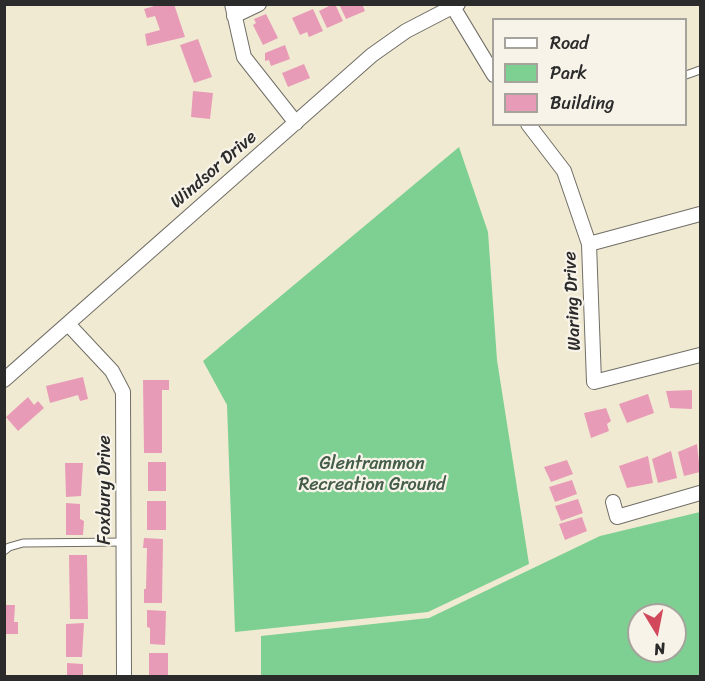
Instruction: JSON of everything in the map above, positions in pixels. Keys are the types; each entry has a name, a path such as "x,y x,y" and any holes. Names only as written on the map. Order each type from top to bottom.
{"street":[{"path":"259,4 233,10 244,57 296,123"},
{"path":"455,6 492,71"},
{"name":"Windsor Drive","path":"4,380 372,55 406,31 455,6"},
{"name":"Waring Drive","path":"530,126 564,171 589,244 594,382 700,355"},
{"path":"589,244 700,214"},
{"name":"Foxbury Drive","path":"68,324 112,371 123,392 124,676"},
{"path":"613,502 617,517 700,493"}],"lane":[{"path":"4,551 9,546 23,543 124,542"}],"green space":[{"name":"Glentrammon Recreation Ground","path":"459,147 488,232 497,360 529,564 428,612 235,632 227,405 203,361"},
{"path":"700,512 700,676 261,676 261,636 429,618 600,536"}],"building":[{"path":"161,4 174,4 185,37 147,46 145,34 160,30 155,16 147,18 144,9"},
{"path":"329,4 335,4 343,21 327,28 319,11"},
{"path":"339,4 362,4 365,11 346,19"},
{"path":"313,9 323,31 309,37 307,32 300,35 292,18"},
{"path":"266,14 278,38 263,45 253,25 256,23 254,19"},
{"path":"198,39 212,77 194,83 180,45"},
{"path":"285,45 290,59 271,66 269,60 265,61 265,53"},
{"path":"304,64 310,78 288,87 282,73"},
{"path":"193,91 213,93 210,119 191,117"},
{"path":"83,377 88,399 80,401 78,395 50,403 46,386"},
{"path":"143,380 169,380 169,390 162,390 162,453 144,453"},
{"path":"692,390 692,409 670,408 666,391"},
{"path":"648,394 654,413 627,423 619,404"},
{"path":"28,397 34,405 38,401 44,408 18,431 6,417"},
{"path":"606,408 611,421 607,424 609,431 591,438 584,413"},
{"path":"697,444 700,472 684,476 678,452"},
{"path":"671,451 677,478 658,483 652,459"},
{"path":"648,456 653,483 627,488 619,466"},
{"path":"567,460 573,474 551,482 544,467"},
{"path":"148,462 166,462 166,491 148,491"},
{"path":"65,463 83,463 81,496 66,497"},
{"path":"572,480 577,494 555,502 549,487"},
{"path":"578,499 583,513 561,521 555,506"},
{"path":"147,501 166,501 166,530 147,530"},
{"path":"66,503 80,504 80,519 84,521 83,535 66,535"},
{"path":"582,517 587,531 565,540 559,524"},
{"path":"144,538 163,539 162,603 144,603 147,548 143,548"},
{"path":"69,555 87,555 88,619 70,619"},
{"path":"4,605 15,605 14,622 18,622 18,634 4,634"},
{"path":"147,610 166,611 165,645 150,644"},
{"path":"84,623 82,657 66,657 66,624"},
{"path":"149,653 168,653 168,676 149,676"},
{"path":"67,663 83,664 83,676 67,676"}]}
